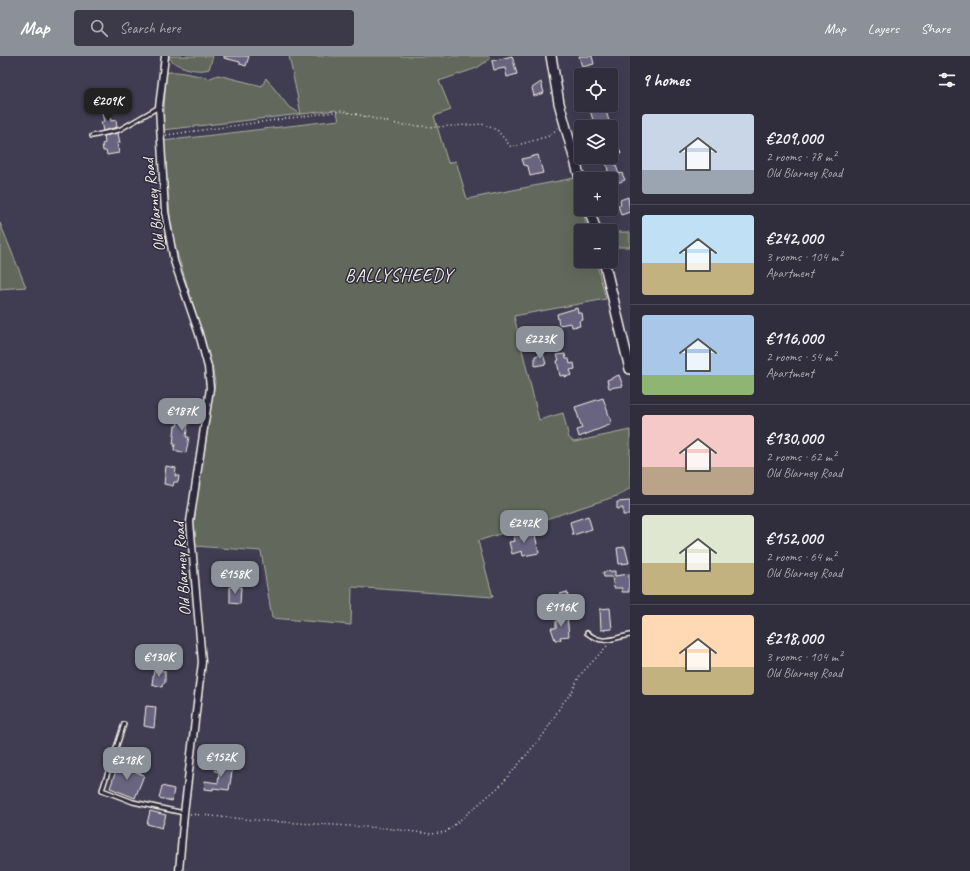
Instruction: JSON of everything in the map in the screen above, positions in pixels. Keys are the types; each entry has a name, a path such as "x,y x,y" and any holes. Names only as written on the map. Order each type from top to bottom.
{"street":[{"name":"Old Blarney Road","path":"165,56 159,107 165,212 168,237 174,262 199,334 208,367 210,388 190,522 202,662 184,813 179,871"},
{"path":"551,56 558,101 578,172"},
{"path":"606,268 630,369"}],"lane":[{"path":"92,136 118,130 159,107"},
{"path":"587,633 595,639 605,641 630,635"},
{"path":"124,724 102,790 133,802 184,813"}],"path":[{"path":"160,136 342,111 402,125 438,127 482,124 496,130 511,147 549,136 564,122"},
{"path":"184,813 218,817 384,828 432,834 446,832 501,786 544,734 562,704 572,692 580,675 615,638"}],"green space":[{"path":"168,56 213,56 209,69 193,70 180,66"},
{"path":"289,56 489,56 490,59 477,68 439,81 451,110 434,116 448,163 456,161 467,199 574,178 574,216 584,216 586,224 574,224 574,268 598,268 606,299 514,316 539,420 563,413 569,438 574,442 630,430 630,488 620,495 478,541 493,597 352,587 351,625 272,618 261,551 195,546 193,523 215,382 212,366 172,236 163,141 339,120 336,110 163,130 166,73 179,72 207,77 208,79 218,75 262,86 266,78 288,106 301,114"},
{"path":"0,223 26,287 0,289"},
{"path":"618,232 630,232 630,247 618,247"},
{"path":"124,750 149,760 145,771 120,762"}],"building":[{"path":"224,56 249,56 246,66 240,64 240,62 224,58"},
{"path":"512,56 517,74 507,77 505,68 494,70 492,61"},
{"path":"579,56 592,56 594,64 582,67"},
{"path":"541,82 544,93 534,96 532,88"},
{"path":"109,112 111,121 116,120 117,127 103,131 101,122 104,122 102,113"},
{"path":"591,112 606,112 609,120 593,120"},
{"path":"118,133 120,143 117,143 119,153 107,155 106,151 103,151 102,144 105,143 104,136"},
{"path":"618,146 621,154 618,155"},
{"path":"538,155 543,173 530,176 528,166 524,165 522,159"},
{"path":"606,164 615,164 619,174 622,173 625,180 618,182 618,172 608,172"},
{"path":"628,197 630,212 621,215 618,205 621,205 620,200"},
{"path":"577,308 578,313 582,313 583,320 579,321 580,326 572,327 571,323 559,325 557,314"},
{"path":"543,354 546,364 535,366 535,356"},
{"path":"565,354 566,359 569,359 570,364 574,363 575,369 570,370 572,375 565,377 565,375 560,376 557,361 559,360 557,355"},
{"path":"619,375 623,386 609,388 607,380"},
{"path":"603,398 612,424 579,437 577,430 582,428 575,407"},
{"path":"181,409 192,411 191,417 189,417 186,437 189,437 186,453 174,450 175,444 173,444 175,426 177,426"},
{"path":"166,466 176,468 175,476 179,476 178,482 174,482 173,486 164,484"},
{"path":"630,501 630,515 623,515 623,508 617,509 617,502"},
{"path":"588,516 592,529 573,535 570,522"},
{"path":"519,529 521,539 535,535 539,553 523,556 522,551 512,554 509,542 515,541 512,531"},
{"path":"625,547 629,563 619,564 617,548"},
{"path":"615,571 615,576 629,574 629,592 622,592 622,588 614,588 612,577 604,577 603,572"},
{"path":"230,587 241,587 240,604 230,603"},
{"path":"567,592 571,608 564,610 560,594"},
{"path":"610,608 612,629 601,630 600,609"},
{"path":"567,615 569,636 560,637 561,640 555,640 551,628 556,628 556,621 560,620 560,616"},
{"path":"154,670 165,671 165,683 163,683 162,687 152,684"},
{"path":"146,706 156,707 154,728 144,726"},
{"path":"215,764 233,766 229,790 213,788 213,790 204,789 205,781 218,783 219,772 215,771"},
{"path":"118,765 144,775 135,798 110,788"},
{"path":"162,786 174,789 172,801 159,798"},
{"path":"150,811 166,815 162,828 147,824"}],"district":[{"name":"BALLYSHEEDY","path":"399,275"}]}
